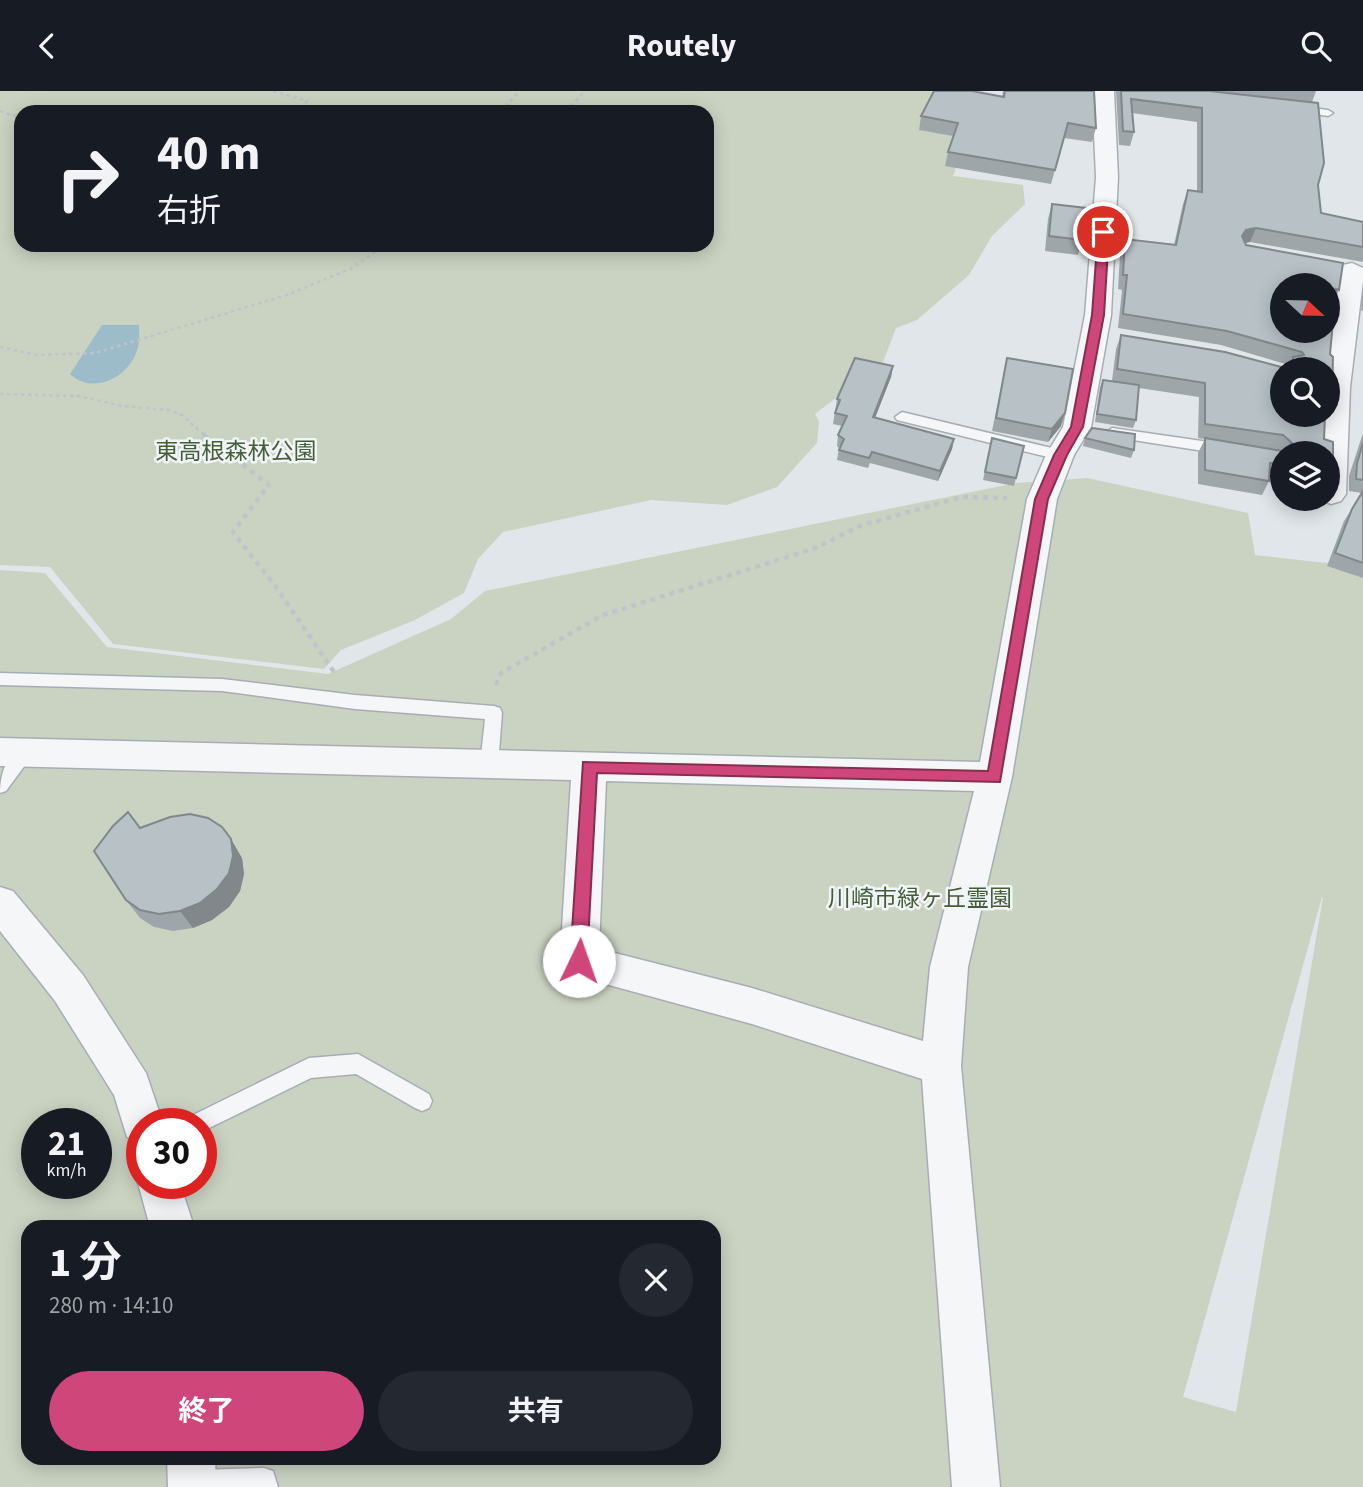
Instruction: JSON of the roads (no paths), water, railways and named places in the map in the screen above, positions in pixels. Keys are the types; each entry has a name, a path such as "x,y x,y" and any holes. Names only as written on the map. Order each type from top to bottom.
{"street":[{"path":"976,1487 941,1066 949,967 995,777 1042,499 1060,455 1090,429 1106,337 1098,315 1107,177 1103,91"},
{"path":"1336,357 1347,269"},
{"path":"12,752 995,777"},
{"path":"589,766 579,961 752,1006 941,1066"},
{"path":"0,904 69,988 132,1087 138,1108"},
{"path":"164,1199 170,1220"}],"lane":[{"path":"1289,109 1328,113"},
{"path":"902,417 1060,455"},
{"path":"1090,429 1236,451"},
{"path":"0,679 222,685 355,702 494,713 489,765"},
{"path":"0,786 12,752"},
{"path":"217,1114 309,1068 358,1064 422,1101"},
{"path":"192,1476 264,1480 266,1487"}],"water":[{"path":"102,325 139,325 139,344 134,358 128,367 110,380 89,383 79,380 70,374"}],"park label":[{"name":"東高根森林公園","path":"236,451"},
{"name":"川崎市緑ヶ丘霊園","path":"920,898"}]}
